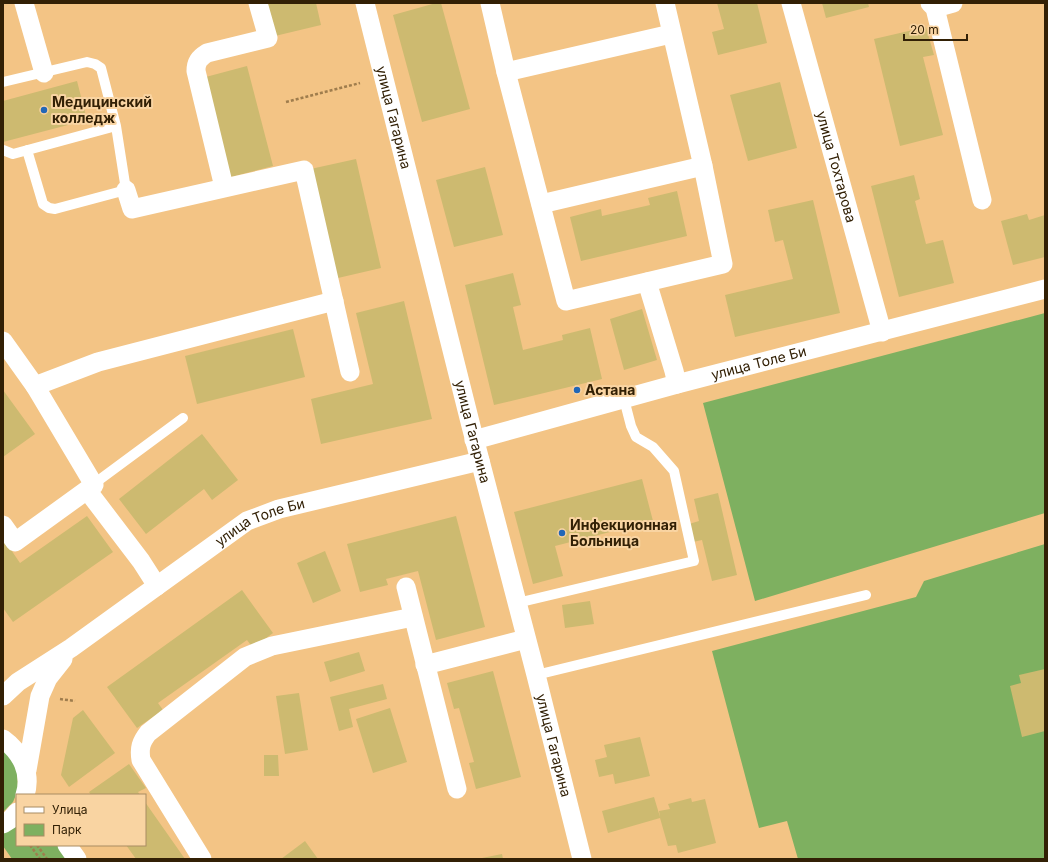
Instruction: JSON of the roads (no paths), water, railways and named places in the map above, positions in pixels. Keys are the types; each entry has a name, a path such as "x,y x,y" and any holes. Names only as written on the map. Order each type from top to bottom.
{"street":[{"path":"24,3 44,73"},
{"path":"224,187 196,71 196,65 199,57 207,54 268,38 258,3"},
{"name":"улица Гагарина","path":"365,3 474,440 536,675 582,859"},
{"path":"490,3 506,72 566,301 723,264 703,166 665,3"},
{"name":"улица Тохтарова","path":"791,3 882,332"},
{"path":"953,3 932,5 982,200"},
{"path":"506,72 671,34"},
{"path":"541,204 703,166"},
{"path":"126,190 132,209 304,170 350,372"},
{"path":"647,282 677,384"},
{"name":"улица Толе Би","path":"474,440 677,384 1045,289"},
{"path":"35,386 98,362 334,301"},
{"path":"3,341 35,386 90,487 157,586"},
{"name":"улица Толе Би","path":"3,696 18,682 71,648 247,521 279,509 480,461"},
{"path":"3,525 15,542 90,487"},
{"path":"406,587 457,789"},
{"path":"202,859 140,760 139,749 142,741 148,733 245,657 272,646 413,617"},
{"path":"425,666 526,639"},
{"name":"улица Толе Би","path":"26,770 40,696 48,678 71,648"},
{"path":"3,739 12,745 21,757 28,780 28,793"},
{"path":"3,824 11,819 16,813"},
{"path":"68,846 77,859"}],"lane":[{"path":"3,82 87,62 95,64 101,68 116,126 126,190 55,209 49,208 43,204 27,150"},
{"path":"3,150 13,154 116,126"},
{"path":"517,603 694,561 674,471 653,447 636,437 631,426 624,399"},
{"path":"90,487 183,418"},
{"path":"536,675 866,595"}],"place":[{"name":"Медицинский колледж","path":"44,110"},
{"name":"Астана","path":"577,390"},
{"name":"Инфекционная Больница","path":"562,533"}]}
